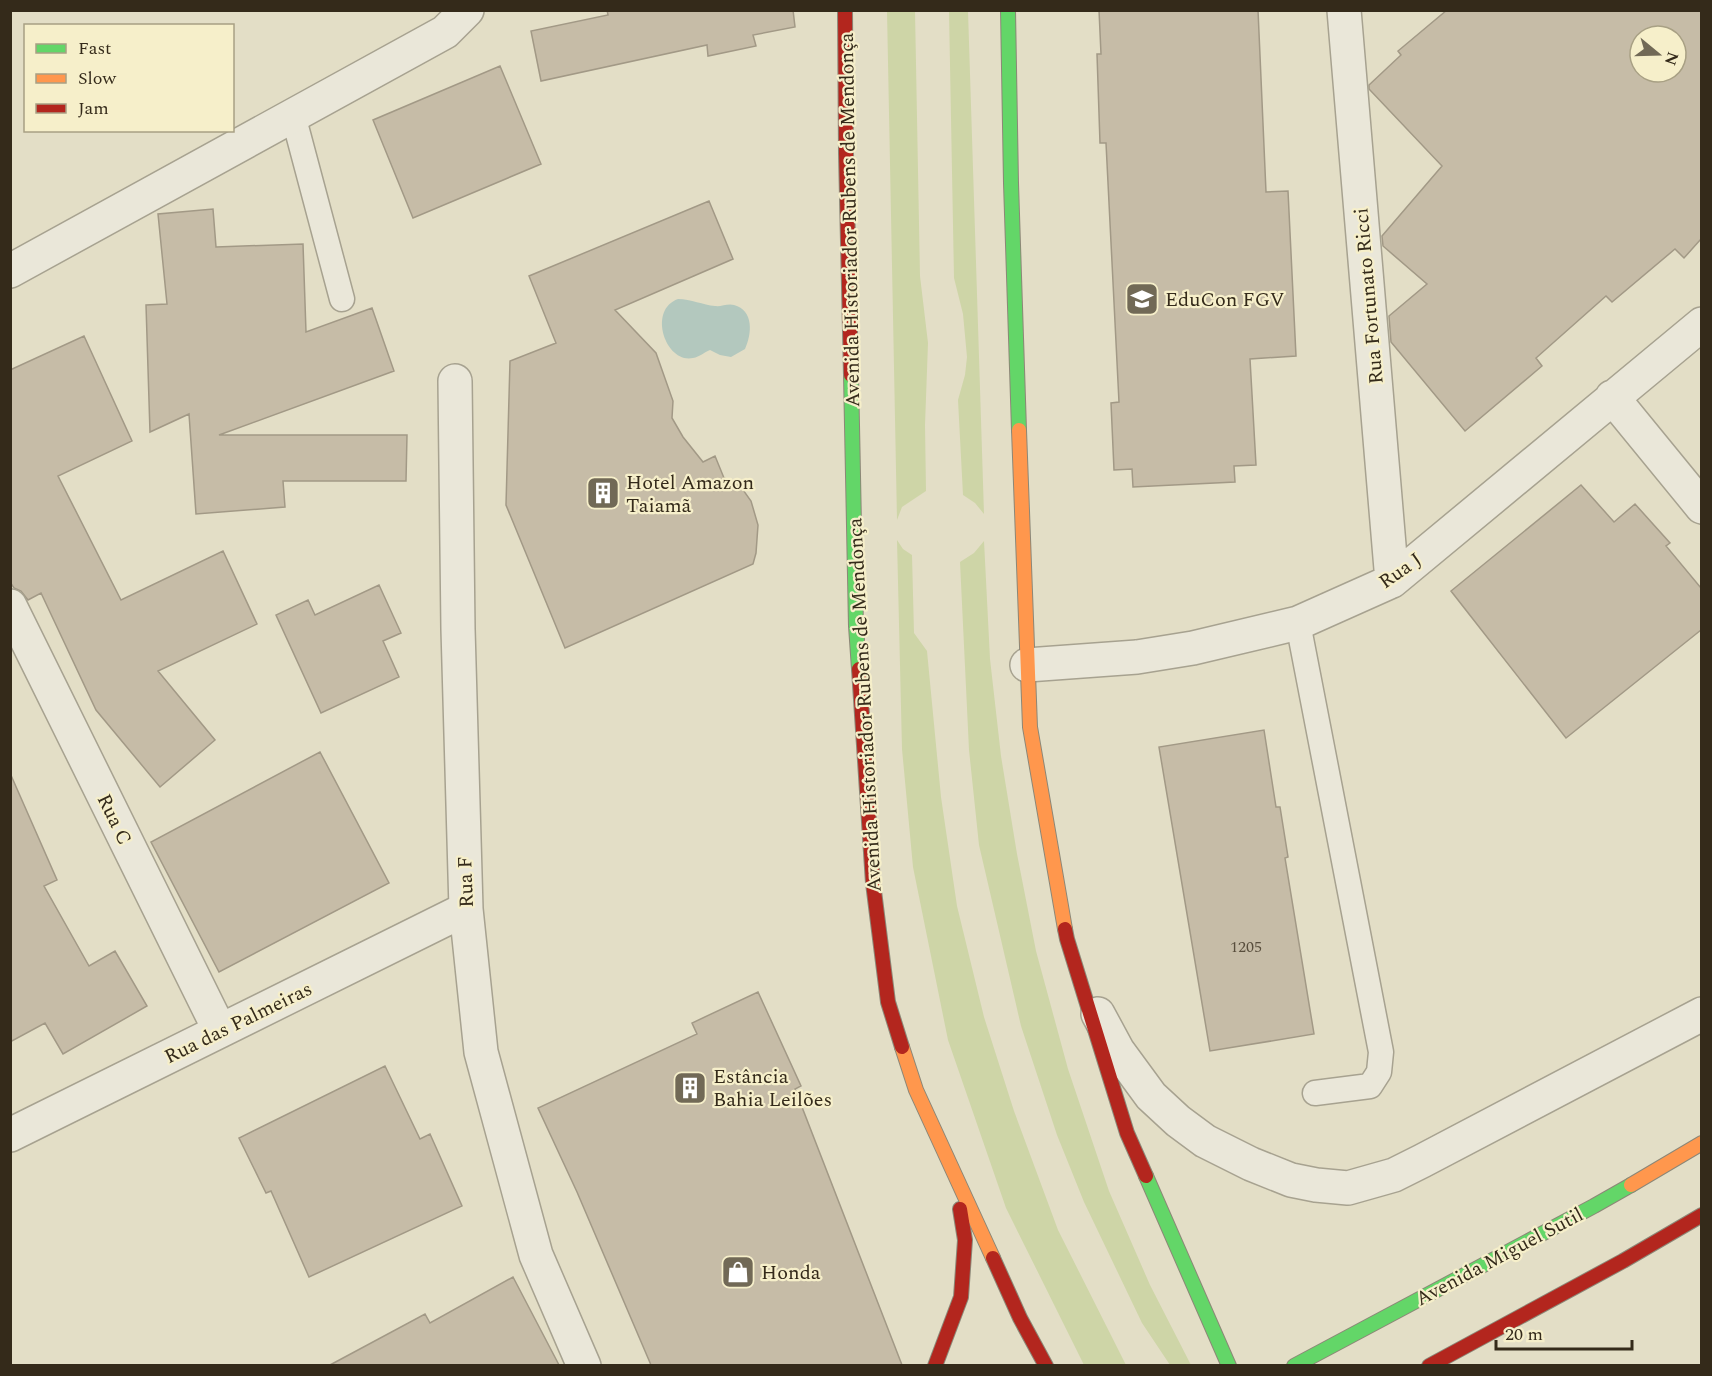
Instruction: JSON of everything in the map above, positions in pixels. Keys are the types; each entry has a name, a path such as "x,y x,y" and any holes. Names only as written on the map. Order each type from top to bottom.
{"main road":[{"name":"Avenida Historiador Rubens de Mendonça","path":"845,10 856,626 873,884 888,1002 916,1090 1020,1318 1046,1365"},
{"path":"1008,10 1011,195 1024,622 1030,727 1067,939 1127,1133 1229,1365"},
{"name":"Avenida Miguel Sutil","path":"1294,1365 1594,1206 1701,1143"},
{"path":"935,1365 961,1297 966,1240 954,1174"},
{"path":"1429,1365 1623,1261 1701,1215"}],"street":[{"path":"10,271 445,32 467,10"},
{"name":"Rua Fortunato Ricci","path":"1344,10 1392,581"},
{"name":"Rua J","path":"1027,665 1148,655 1192,648 1298,623 1392,581 1701,324"},
{"name":"Rua F","path":"455,381 458,629 466,909 481,1052 536,1254 584,1365"},
{"path":"1612,398 1701,507"},
{"name":"Rua C","path":"10,606 220,1031"},
{"name":"Rua das Palmeiras","path":"10,1135 466,909"},
{"path":"1067,939 1095,1009 1118,1051 1151,1096 1178,1121 1205,1141 1251,1164 1291,1180 1316,1185 1348,1188 1394,1175 1701,1014"}],"lane":[{"path":"293,115 342,299"},
{"path":"1298,623 1382,1052 1379,1072 1370,1086 1315,1094"}],"green space":[{"path":"887,11 915,11 920,276 928,343 925,425 926,491 902,507 897,520"},
{"path":"949,11 968,11 984,514 975,503 963,495 958,400 967,357 963,314 954,278"},
{"path":"897,540 903,549 912,555 914,633 927,651 941,797 957,906 984,1017 1014,1111 1058,1230 1126,1365 1084,1365 1006,1208 948,1040 913,867 902,749"},
{"path":"984,541 990,659 1001,756 1036,951 1068,1069 1109,1191 1150,1285 1191,1365 1170,1365 1142,1323 1084,1202 1057,1135 1021,1026 979,845 969,750 960,562 974,553"}],"shaded area":[{"path":"678,299 741,308 750,323 745,349 731,357 710,350 693,358 683,358 675,353 668,345 662,324 663,314 669,305"}],"building":[{"path":"607,10 793,10 795,27 753,35 756,46 708,56 707,45 541,81 531,31 608,15"},
{"path":"1099,10 1258,10 1266,192 1288,191 1296,356 1250,359 1256,465 1234,466 1235,482 1133,487 1132,469 1114,470 1111,403 1119,402 1106,143 1100,143 1097,54 1101,54"},
{"path":"1447,10 1701,10 1701,239 1684,258 1675,249 1612,302 1606,296 1536,358 1542,366 1465,431 1391,342 1389,316 1427,284 1383,246 1382,236 1442,166 1369,89 1369,85 1401,55 1398,51"},
{"path":"500,66 541,164 413,218 373,120"},
{"path":"709,201 733,259 615,310 656,353 673,401 672,418 683,437 703,462 715,456 724,478 741,487 751,501 758,525 753,564 565,648 506,505 510,361 556,343 529,276"},
{"path":"213,209 216,247 303,244 306,332 372,308 394,371 219,435 407,435 406,481 283,481 285,507 196,514 189,414 150,432 146,305 167,304 158,214"},
{"path":"84,336 132,441 58,476 121,600 223,551 257,624 158,671 215,740 160,787 96,710 41,593 28,600 10,582 10,370"},
{"path":"1581,485 1614,522 1635,504 1670,543 1666,546 1701,588 1701,630 1566,738 1451,591"},
{"path":"379,585 401,633 383,641 399,677 321,713 276,615 308,600 315,615"},
{"path":"1264,730 1276,807 1280,807 1288,857 1285,858 1314,1034 1210,1051 1159,747"},
{"path":"320,752 389,883 219,972 151,842"},
{"path":"10,773 57,880 44,886 89,966 115,951 147,1006 63,1054 45,1023 10,1042"},
{"name":"Honda","path":"758,992 801,1086 795,1089 902,1365 651,1365 577,1192 538,1108 697,1034 692,1023"},
{"path":"385,1066 420,1139 430,1134 462,1206 309,1277 271,1191 266,1193 239,1138"},
{"path":"513,1277 559,1365 330,1365 425,1314 430,1323"}],"traffic: fast":[{"path":"1008,10 1019,430"},
{"path":"851,375 856,626 859,669"},
{"path":"1146,1176 1229,1366"},
{"path":"1294,1366 1631,1185"}],"traffic: slow":[{"path":"1019,430 1030,727 1065,929"},
{"path":"902,1047 916,1090 993,1258"},
{"path":"1631,1185 1702,1143"}],"traffic: jam":[{"path":"845,10 851,375"},
{"path":"859,669 873,883 888,1002 902,1047"},
{"path":"1065,929 1127,1133 1146,1176"},
{"path":"935,1366 961,1297 965,1240 960,1209"},
{"path":"1429,1366 1623,1261 1702,1215"},
{"path":"993,1258 1020,1318 1046,1366"}],"place":[{"name":"EduCon FGV","path":"1142,299"},
{"name":"Hotel Amazon Taiamã","path":"603,493"},
{"name":"Estância Bahia Leilões","path":"690,1088"},
{"name":"Honda","path":"738,1272"}]}
